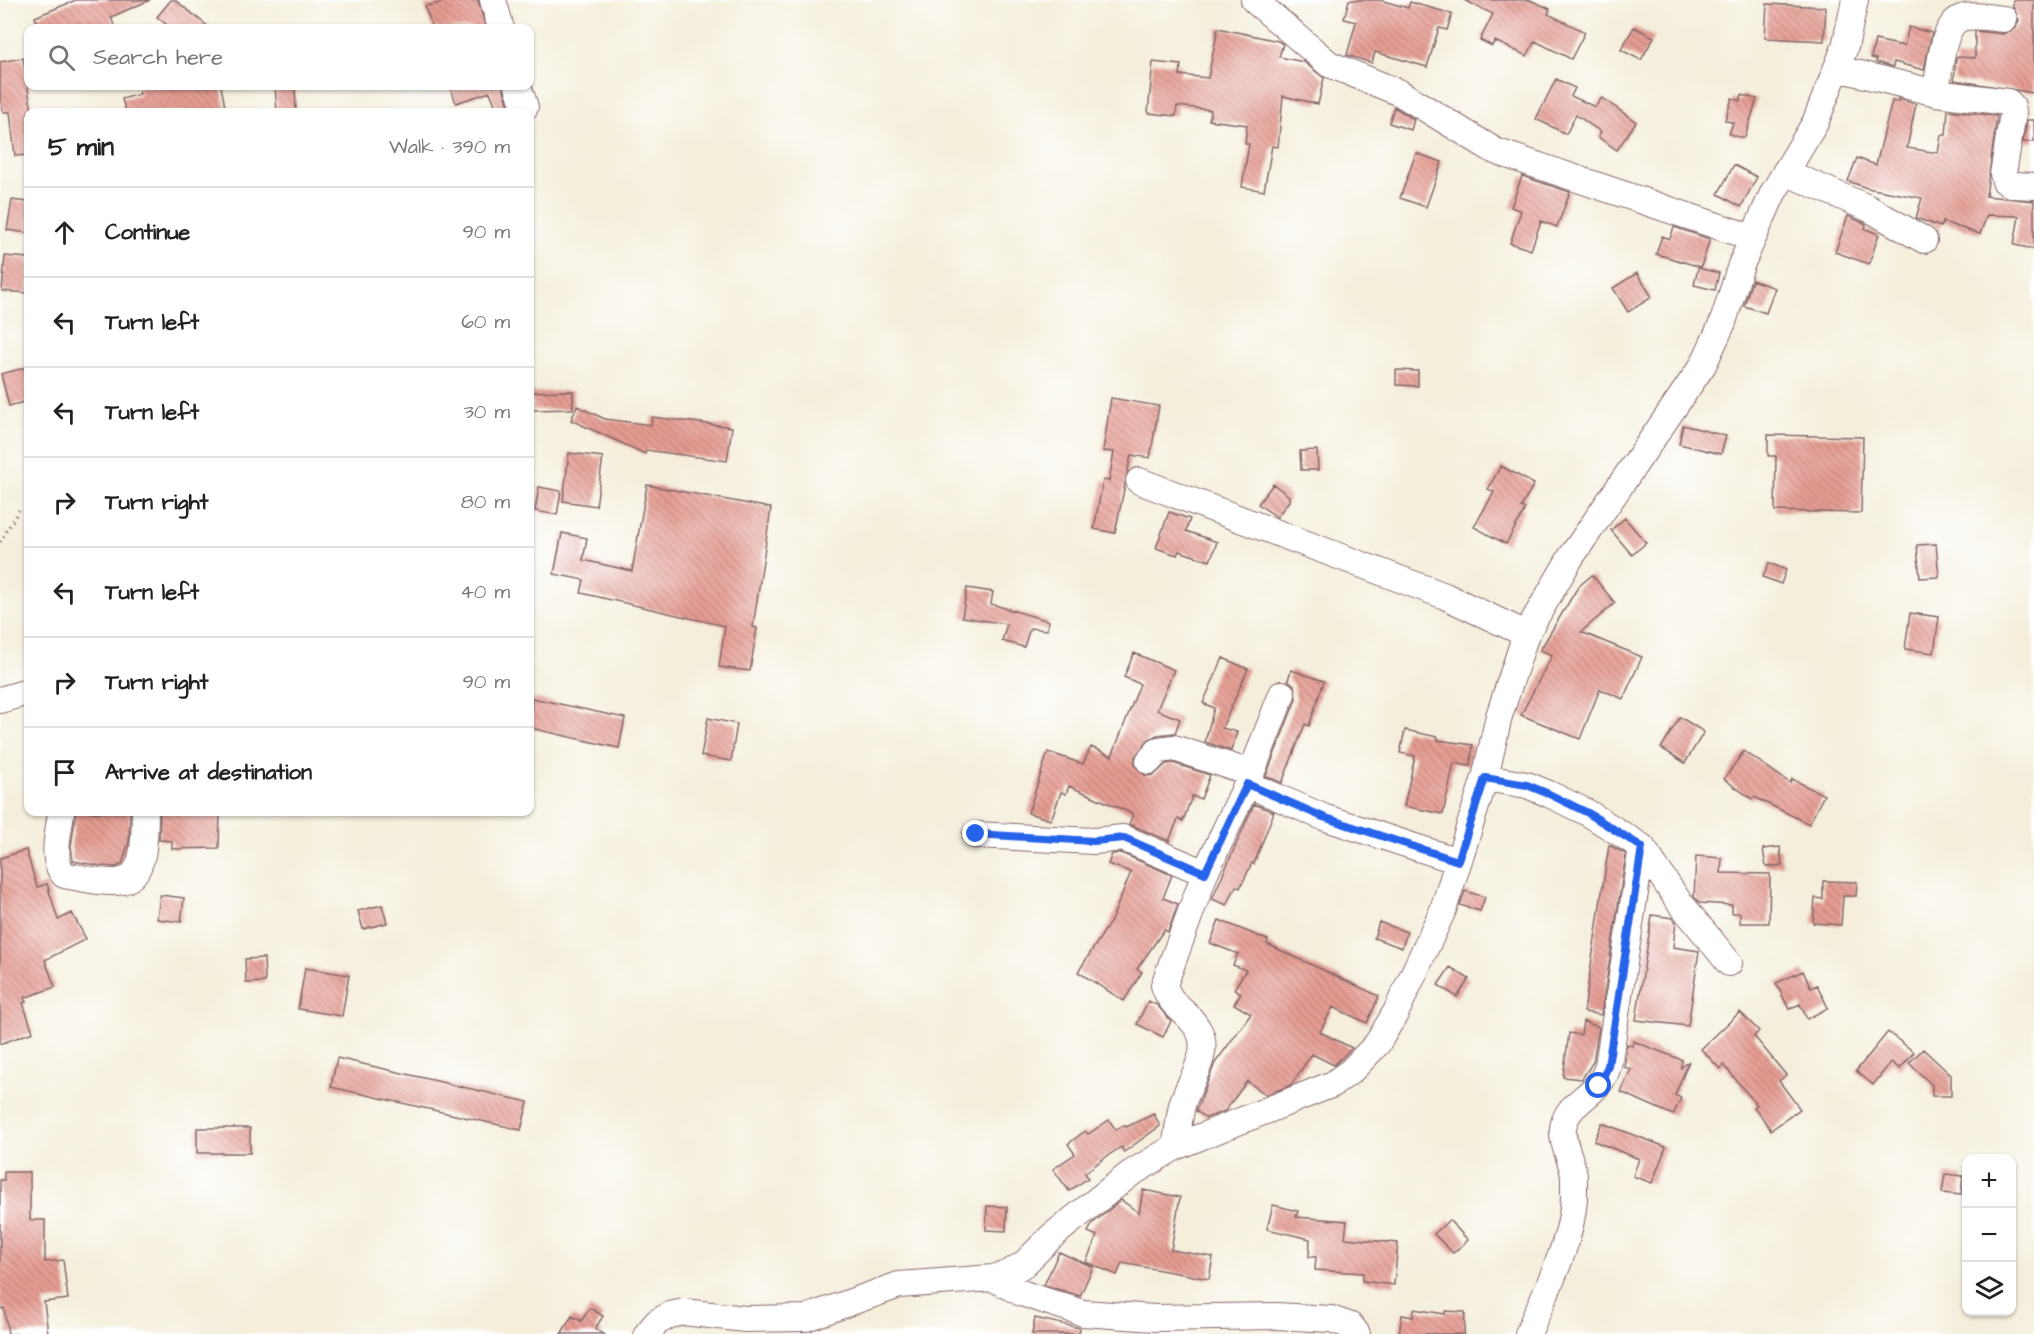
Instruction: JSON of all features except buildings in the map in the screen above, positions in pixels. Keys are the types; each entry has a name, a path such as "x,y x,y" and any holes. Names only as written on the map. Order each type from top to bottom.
{"street":[{"path":"493,0 500,24"},
{"path":"1254,0 1329,64 1400,93 1495,151 1753,238"},
{"path":"647,1334 657,1322 670,1315 684,1312 757,1320 806,1318 899,1285 993,1278 1009,1274 1024,1264 1052,1236 1130,1174 1175,1146 1314,1092 1352,1071 1377,1044 1396,1012 1443,910 1485,778 1499,716 1526,634 1571,557 1703,365 1723,322 1753,238 1785,172 1815,123 1845,47 1855,0"},
{"path":"1936,93 1945,40 1953,23 1961,18 2004,18"},
{"path":"1837,68 1936,93 2008,102 2012,106 2013,113 2003,174 2005,181 2013,185 2034,186"},
{"path":"1785,172 1868,208 1924,240"},
{"path":"1139,481 1446,596 1526,634"},
{"path":"0,700 24,693"},
{"path":"1175,1146 1183,1103 1199,1060 1202,1041 1191,1019 1168,999 1164,985 1205,873 1249,778 1282,694"},
{"path":"1149,761 1159,750 1174,748 1249,778 1323,817 1458,861"},
{"path":"1485,778 1538,789 1588,813 1642,847 1690,917 1729,963"},
{"path":"61,816 57,855 59,870 64,875 117,882 129,877 142,859 145,816"},
{"path":"976,834 1094,841 1124,838 1205,873"},
{"path":"1528,1334 1557,1264 1572,1212 1574,1175 1563,1133 1563,1123 1568,1114 1599,1086 1608,1066 1642,847"},
{"path":"993,1278 1021,1293 1083,1312 1155,1326 1276,1316 1331,1319 1352,1326 1357,1334"}],"path":[{"path":"0,542 19,510"}],"route":[{"path":"976,834 1094,841 1124,838 1205,873 1247,784 1323,817 1458,861 1485,778 1527,785 1588,813 1642,847 1608,1066 1599,1086"}]}
